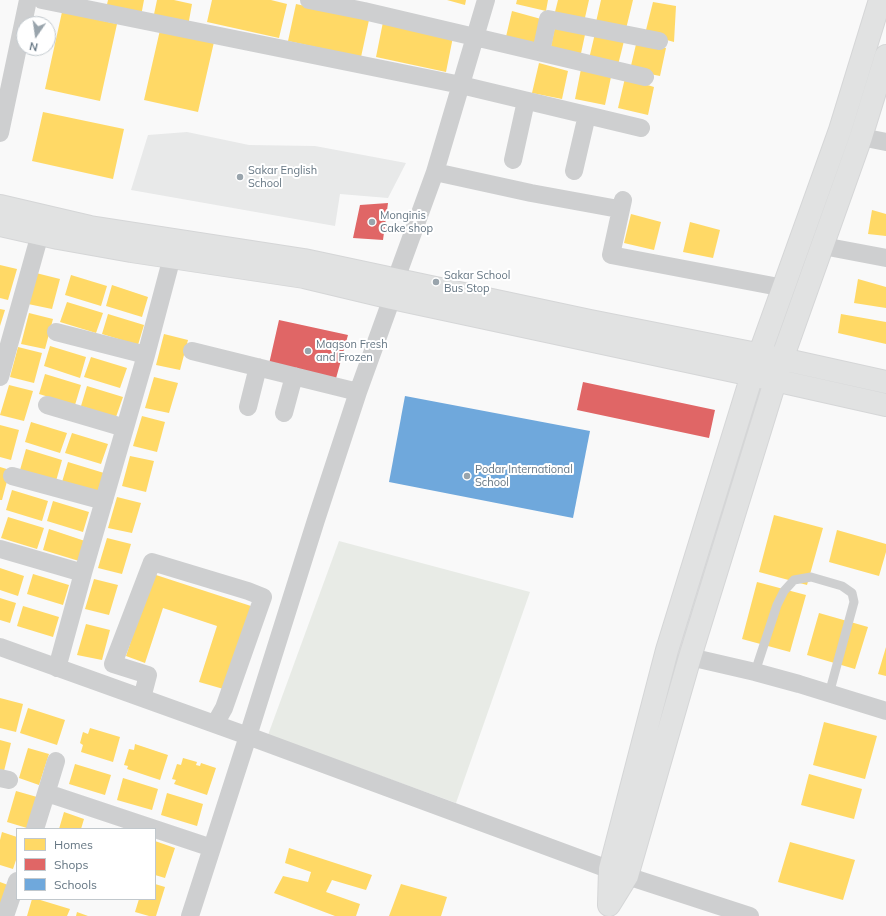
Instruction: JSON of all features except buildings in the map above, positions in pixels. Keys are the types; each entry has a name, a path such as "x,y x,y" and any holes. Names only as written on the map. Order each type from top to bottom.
{"street":[{"path":"0,133 28,0"},
{"path":"42,0 461,85 641,128"},
{"path":"309,0 365,5 475,37 645,77"},
{"path":"190,916 358,392 435,172 486,0"},
{"path":"618,872 667,650 752,375 840,130 880,0"},
{"path":"541,52 548,18 659,41"},
{"path":"607,910 618,872 690,657 782,359 884,70"},
{"path":"513,160 526,101"},
{"path":"574,171 587,115"},
{"path":"861,137 886,142"},
{"path":"435,172 531,193 618,204 611,254 784,288"},
{"path":"0,206 90,227 174,249 304,277 394,289 590,321 760,354 886,382"},
{"path":"0,225 110,248 174,249"},
{"path":"0,377 40,234"},
{"path":"822,246 886,258"},
{"path":"57,668 146,355 174,249"},
{"path":"394,289 752,375 886,405"},
{"path":"56,332 146,355"},
{"path":"192,350 358,392"},
{"path":"248,407 258,367"},
{"path":"284,413 294,376"},
{"path":"47,405 125,428"},
{"path":"12,476 104,501"},
{"path":"0,549 83,573"},
{"path":"142,698 148,675 113,664 152,562 248,591 263,597 224,708 215,724"},
{"path":"0,647 248,736 618,872 721,912 750,916"},
{"path":"690,657 755,672 886,711"},
{"path":"34,828 56,761"},
{"path":"45,797 53,795 152,828"},
{"path":"156,829 212,848"},
{"path":"5,916 16,883"}],"lane":[{"path":"755,672 777,605 784,590 794,580 811,576 842,586 852,593 854,602 829,694"}],"shaded area":[{"path":"187,132 249,145 315,146 406,163 388,198 340,194 335,226 131,190 148,135"},
{"path":"339,541 530,592 456,803 268,735"}],"place":[{"name":"Sakar English School","path":"240,177"},
{"name":"Monginis Cake shop","path":"372,222"},
{"name":"Sakar School Bus Stop","path":"436,282"},
{"name":"Magson Fresh and Frozen","path":"308,351"},
{"name":"Podar International School","path":"467,476"}]}
